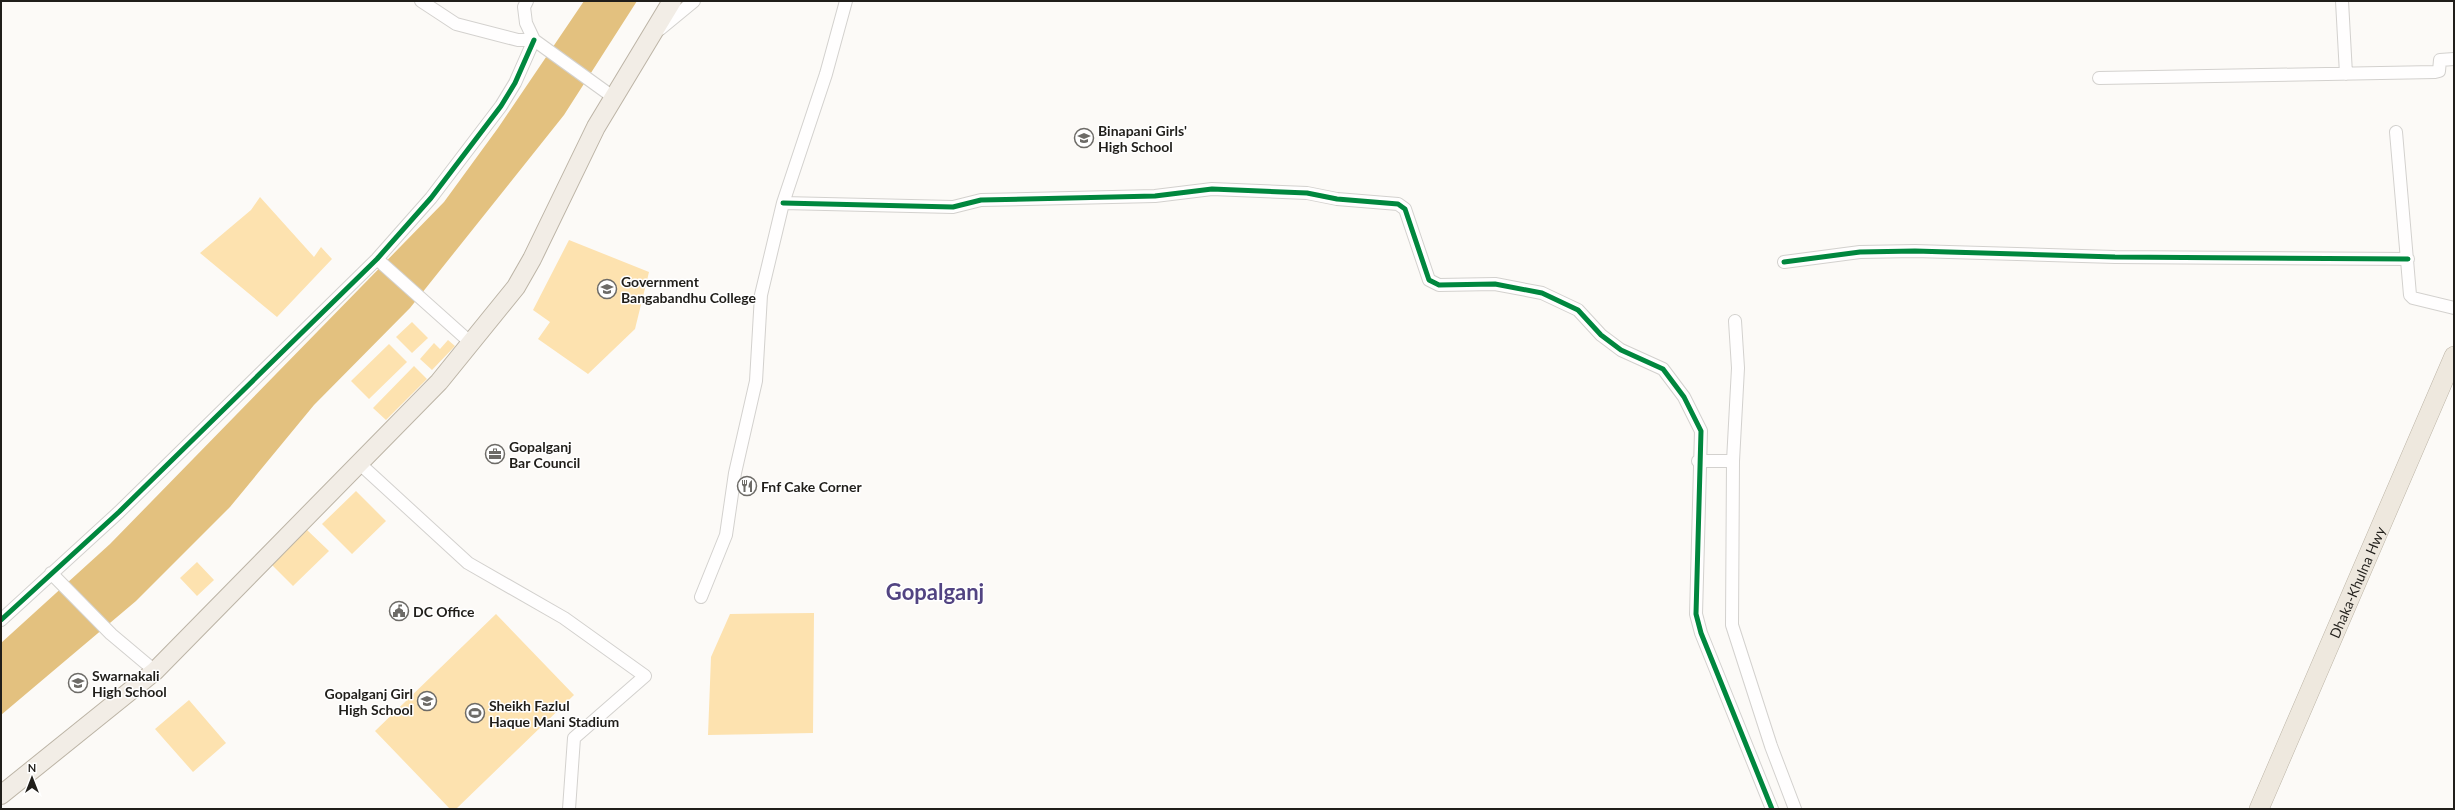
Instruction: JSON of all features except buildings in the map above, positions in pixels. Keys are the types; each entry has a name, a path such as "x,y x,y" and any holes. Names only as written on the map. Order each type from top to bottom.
{"highway":[{"name":"Dhaka-Khulna Hwy","path":"2259,809 2454,356"}],"main road":[{"path":"1,795 155,671 439,382 516,287 532,259 582,153 606,92 650,38 672,1"}],"street":[{"path":"421,1 456,24 518,40 538,42"},
{"path":"527,1 524,7 526,22 538,42 606,92"},
{"path":"650,38 694,1"},
{"path":"701,597 726,535 735,473 756,381 761,295 783,204 826,74 846,1"},
{"path":"2342,1 2346,74"},
{"path":"1,620 119,512 377,259 431,198 501,106 538,42"},
{"path":"2099,78 2435,72 2439,71 2440,60 2454,59"},
{"path":"2396,132 2410,295 2413,298 2454,308"},
{"path":"783,204 953,207 981,200 1155,196 1212,189 1307,194 1337,199 1398,204 1405,209 1428,280 1439,285 1495,284 1542,293 1578,310 1601,335 1621,350 1663,369 1684,397 1701,431 1702,461 1696,614 1701,633 1772,809"},
{"path":"1784,262 1860,252 1916,251 2114,257 2408,259"},
{"path":"377,259 471,342"},
{"path":"1735,322 1738,368 1730,461 1732,624 1771,746 1795,809"},
{"path":"1702,461 1730,461"},
{"path":"360,464 468,564 564,618 645,676 574,738 569,809"},
{"path":"51,573 111,634 155,671"}],"shaded area":[{"path":"584,1 637,1 564,115 410,308 314,405 230,507 136,601 1,715 1,643 110,544 444,202 498,128"},
{"path":"260,197 314,257 321,247 332,259 277,317 200,253 251,210"},
{"path":"569,240 649,272 635,329 588,374 538,339 550,322 533,310"},
{"path":"412,322 428,338 412,353 396,337"},
{"path":"448,340 455,346 432,370 420,359 434,343 440,349"},
{"path":"389,344 407,362 369,399 351,381"},
{"path":"414,366 427,379 386,420 373,408"},
{"path":"356,491 386,521 352,554 322,524"},
{"path":"306,529 329,551 293,586 271,564"},
{"path":"197,562 214,580 197,596 180,578"},
{"path":"814,613 813,733 708,735 711,657 730,614"},
{"name":"Sheikh Fazlul Haque Mani Stadium","path":"496,614 574,695 456,809 450,809 375,731"},
{"path":"189,700 226,743 193,772 155,729"}],"cycle path":[{"path":"1,620 119,512 377,259 431,198 501,106 515,83 534,40"},
{"path":"783,203 953,207 981,200 1155,196 1212,189 1307,193 1337,199 1398,204 1405,209 1429,280 1439,285 1495,284 1542,293 1578,310 1601,335 1621,350 1663,369 1684,397 1701,431 1696,614 1701,633 1772,809"},
{"path":"1784,262 1860,252 1915,251 2115,257 2408,259"}],"place":[{"name":"Binapani Girls' High School","path":"1084,138"},
{"name":"Government Bangabandhu College","path":"607,289"},
{"name":"Gopalganj Bar Council","path":"495,454"},
{"name":"Fnf Cake Corner","path":"747,486"},
{"name":"DC Office","path":"399,611"},
{"name":"Swarnakali High School","path":"78,683"},
{"name":"Gopalganj Girl High School","path":"427,701"},
{"name":"Sheikh Fazlul Haque Mani Stadium","path":"475,713"}],"district":[{"name":"Gopalganj","path":"935,591"}]}
